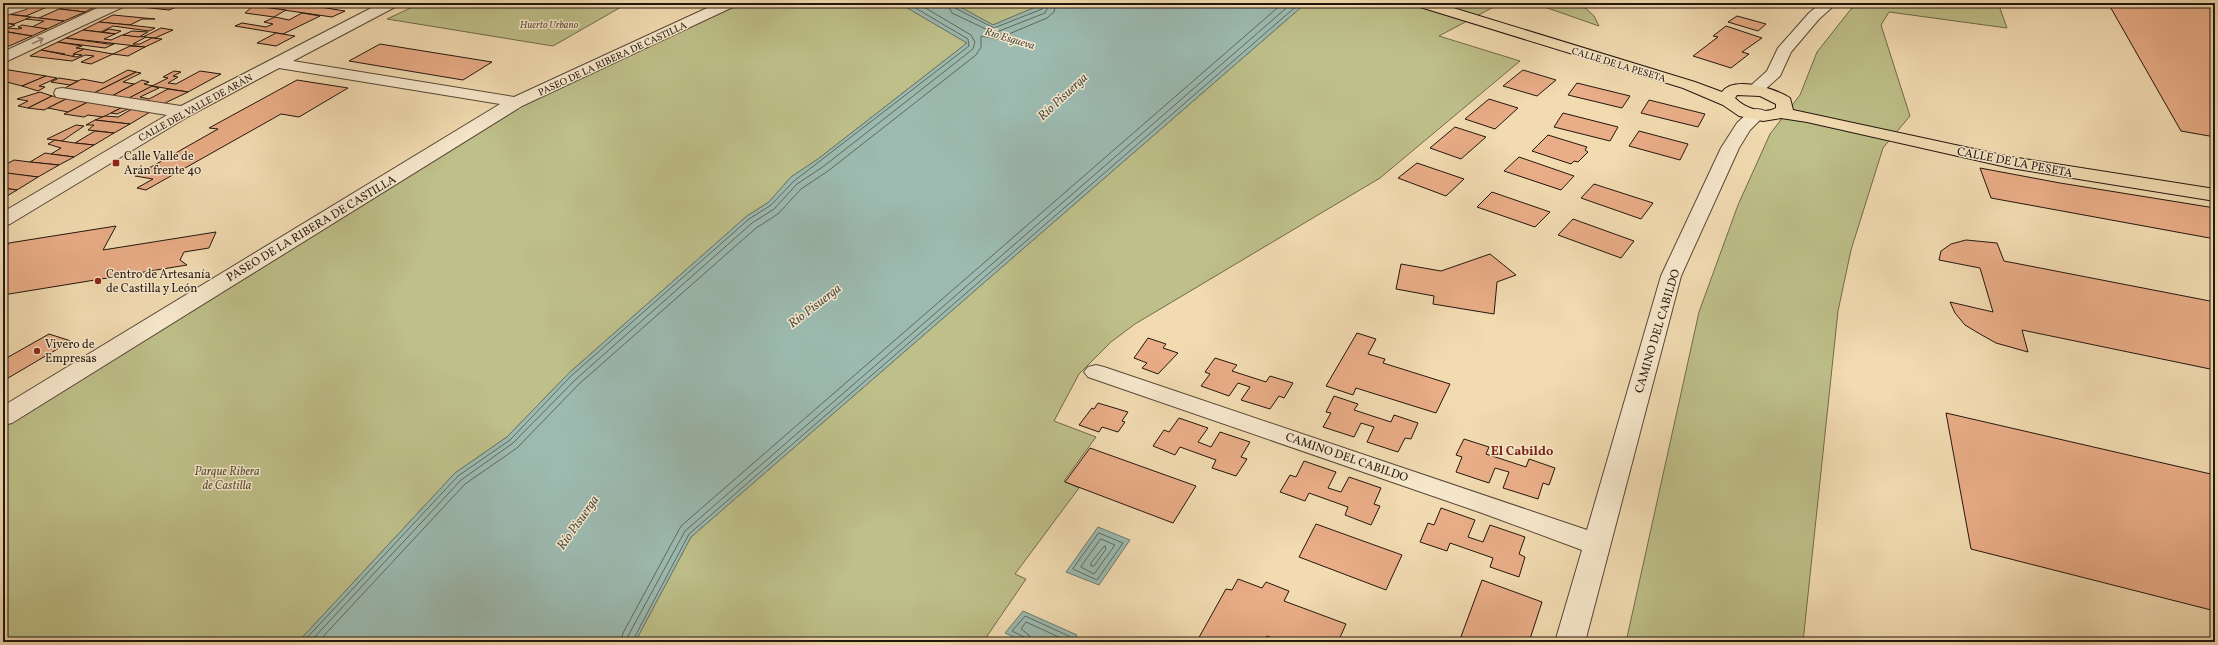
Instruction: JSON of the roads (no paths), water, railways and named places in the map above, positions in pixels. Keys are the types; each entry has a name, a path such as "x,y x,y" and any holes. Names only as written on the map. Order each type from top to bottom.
{"main road":[{"name":"CALLE DE LA PESETA","path":"1422,3 1730,97 1748,117"},
{"path":"1730,97 1754,90 1780,105"},
{"name":"CALLE DE LA PESETA","path":"1780,105 1818,118 1984,157 2124,182 2215,195"},
{"path":"1748,117 1780,105"}],"street":[{"path":"7,53 120,3"},
{"name":"CALLE DEL VALLE DE ARÁN","path":"3,220 183,112 392,3"},
{"name":"PASEO DE LA RIBERA DE CASTILLA","path":"3,417 516,102 730,3"},
{"path":"1754,90 1774,74 1784,52 1814,16 1830,3"},
{"path":"3,12 21,6"},
{"path":"275,63 516,102"},
{"path":"1774,74 1780,105"},
{"path":"62,93 183,112"},
{"name":"CAMINO DEL CABILDO","path":"1570,642 1596,544 1672,276 1730,148 1748,117"},
{"name":"CAMINO DEL CABILDO","path":"1096,372 1491,506 1596,544"}],"water":[{"path":"899,3 953,3 993,25 1045,3 1306,3 691,537 635,642 298,642 455,473 507,437 569,373 747,216 769,202 791,177 818,159 967,43"},
{"path":"1098,527 1130,540 1099,585 1066,572"},
{"path":"1023,611 1077,635 1072,642 1025,642 1005,633"}],"place":[{"name":"Calle Valle de Arán frente 40","path":"116,163"},
{"name":"Centro de Artesanía de Castilla y León","path":"98,281"},
{"name":"Vivero de Empresas","path":"37,351"}],"district":[{"name":"El Cabildo","path":"1522,450"}],"park label":[{"name":"Huerto Urbano","path":"549,24"},
{"name":"Parque Ribera de Castilla","path":"227,478"}],"water label":[{"name":"Río Esgueva","path":"1010,38"},
{"name":"Río Pisuerga","path":"1062,96"},
{"name":"Río Pisuerga","path":"814,305"},
{"name":"Río Pisuerga","path":"577,522"}]}
